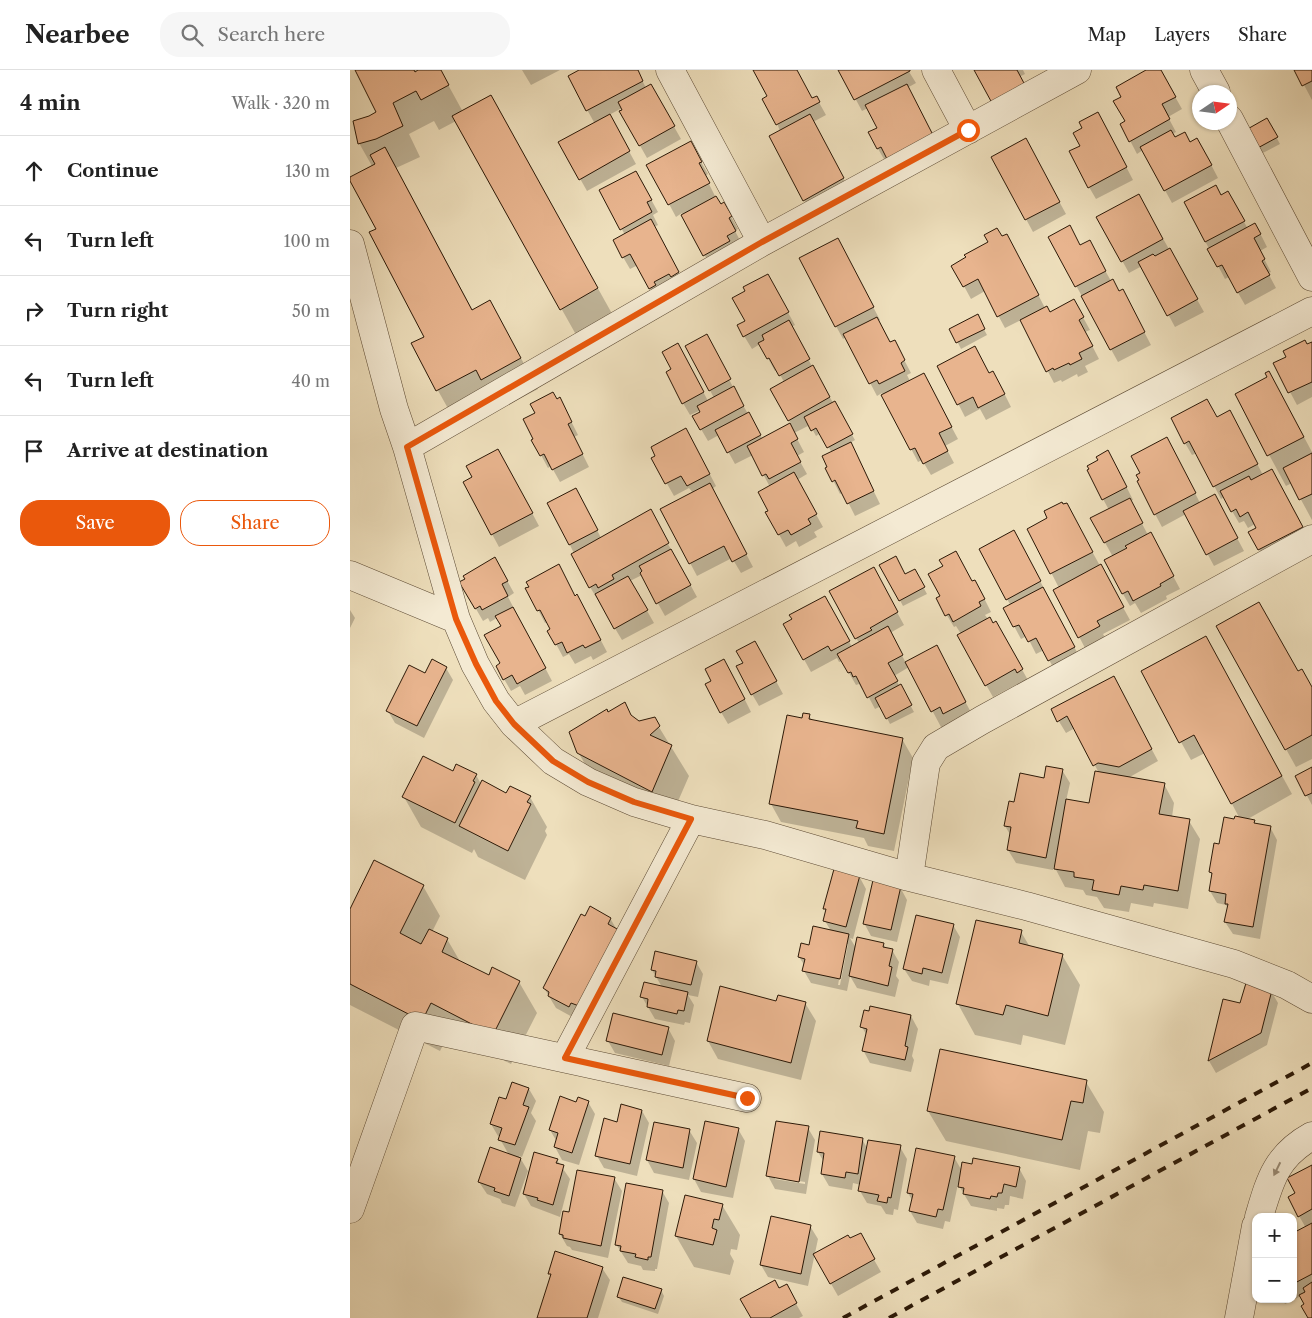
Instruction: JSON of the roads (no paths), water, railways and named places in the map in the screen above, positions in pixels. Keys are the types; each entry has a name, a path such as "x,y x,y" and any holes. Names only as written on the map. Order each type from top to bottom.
{"street":[{"path":"670,70 762,242"},
{"path":"936,70 968,130"},
{"path":"407,447 762,242 1077,70"},
{"path":"1204,70 1212,85"},
{"path":"1236,130 1312,277"},
{"path":"350,244 394,409 407,447 456,619 492,694 514,724 553,761 588,782 634,802 691,819 765,835 909,877 1026,906 1234,964 1287,985 1312,999"},
{"path":"514,724 1312,311"},
{"path":"909,877 926,763 936,747 1312,539"},
{"path":"350,576 456,619"},
{"path":"565,1058 691,819"},
{"path":"350,1209 415,1026 747,1098"},
{"path":"1260,1213 1266,1192 1280,1162 1298,1144 1312,1136"},
{"path":"1241,1315 1252,1250"}],"railway":[{"path":"843,1318 1312,1063"},
{"path":"889,1318 1312,1088"}]}
